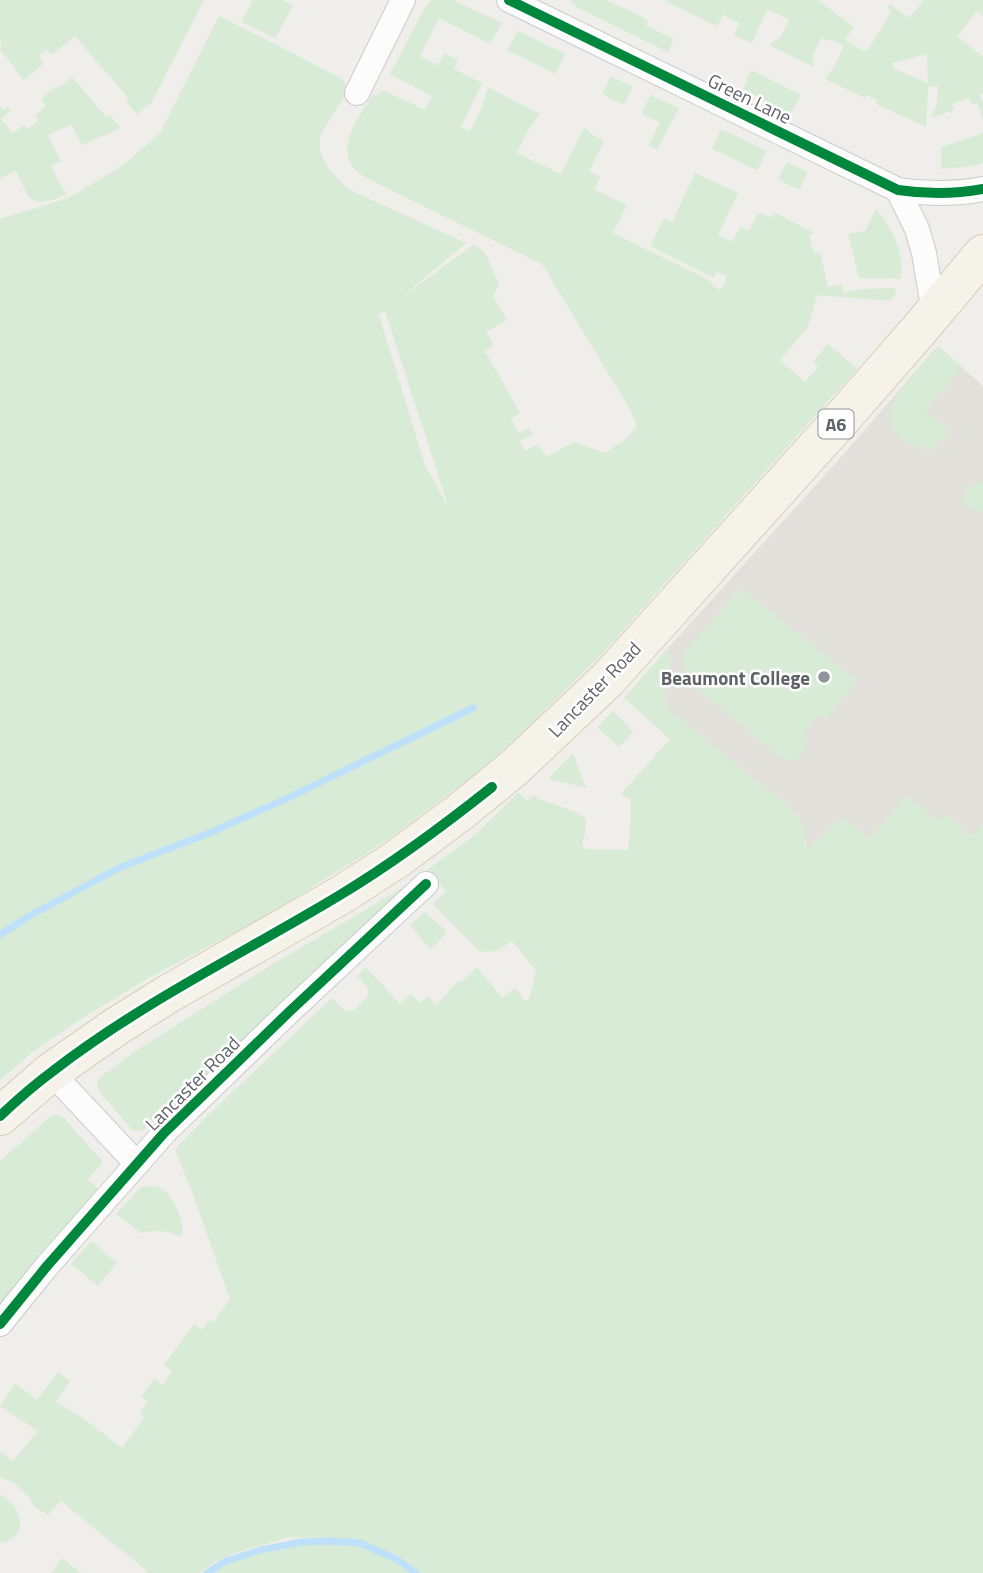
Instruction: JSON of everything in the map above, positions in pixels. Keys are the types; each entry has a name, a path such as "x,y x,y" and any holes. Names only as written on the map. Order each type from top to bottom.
{"main road":[{"name":"Lancaster Road","path":"0,1116 51,1072 148,1006 341,895 397,859 515,767 608,679 844,416 983,254"}],"street":[{"path":"357,93 403,0"},
{"name":"Green Lane","path":"509,0 540,7 898,190 953,192 983,189"},
{"path":"898,190 917,229 934,312"},
{"name":"Lancaster Road","path":"0,1324 47,1266 164,1133 426,884"},
{"path":"51,1072 137,1164"}],"shaded area":[{"name":"Beaumont College","path":"938,346 983,386 983,1002 805,852 806,842 798,815 671,713 664,694 671,660 668,648"}],"green space":[{"path":"0,0 204,0 151,103 137,114 126,102 129,99 75,36 52,55 47,49 38,56 44,63 24,80 0,49"},
{"path":"252,0 283,0 293,6 275,38 241,22"},
{"path":"433,0 453,0 502,23 490,44 439,18 420,56 438,66 444,53 458,60 454,69 482,83 461,127 470,131 488,87 540,114 517,153 561,174 584,128 590,131 604,141 589,171 600,177 595,190 627,205 613,233 709,280 719,290 724,285 726,276 716,272 714,278 650,246 664,218 672,222 695,173 738,193 718,235 732,242 741,227 749,231 757,215 762,213 771,218 774,212 814,233 809,236 814,253 820,252 828,287 842,284 844,293 861,289 896,288 895,295 890,301 817,295 808,327 780,360 805,382 818,367 813,362 828,344 857,369 599,657 506,748 389,839 266,916 143,981 78,1021 34,1051 0,1080 0,219 71,197 123,165 160,133 219,16 341,78 349,89 328,122 320,138 320,146 328,167 350,190 466,243 397,301 474,244 485,253 499,284 493,296 507,320 486,332 494,345 485,351 520,413 511,418 519,433 529,428 533,434 520,441 525,451 538,444 546,457 574,442 605,453 627,438 637,426 630,409 542,264 372,181 351,164 347,147 349,137 373,95 385,91 425,110 432,96 390,74 428,3","holes":["385,311 449,509 425,465 379,315"]},
{"path":"571,0 606,0 644,18 648,21 646,26 674,39 668,52 578,8"},
{"path":"818,0 854,27 845,39 862,51 868,50 891,12 887,8 890,4 909,18 924,0 983,0 983,16 977,11 957,36 983,57 983,93 979,96 983,102 983,121 977,103 972,104 969,98 952,104 954,110 931,118 937,104 938,86 928,86 926,127 876,104 877,100 867,95 865,98 825,79 844,46 821,38 812,57 814,67 769,45 781,37 789,20 768,9 752,43 734,35 739,23 723,15 717,26 665,1","holes":["927,54 928,83 893,68 892,63"]},
{"path":"518,31 566,54 555,74 507,50"},
{"path":"751,70 801,95 791,113 743,89"},
{"path":"611,76 633,87 624,105 602,94"},
{"path":"72,77 106,117 109,115 121,128 82,145 71,124 48,135 61,161 51,166 67,194 53,200 37,202 28,196 16,171 0,178 0,107 3,110 8,107 11,110 1,119 13,133 24,125 28,129 39,120 35,115 46,106 41,99"},
{"path":"651,95 679,108 657,150 649,145 660,123 641,113"},
{"path":"721,129 767,151 757,170 712,149"},
{"path":"983,133 983,163 941,169 941,147"},
{"path":"787,162 808,172 799,190 778,179"},
{"path":"876,209 896,241 901,259 900,279 859,278 848,234 865,231"},
{"path":"938,346 962,367 925,411 949,431 930,452 907,442 894,430 890,417 901,389"},
{"path":"983,481 983,511 965,504 962,497 967,488"},
{"path":"741,588 857,681 826,718 817,716 805,731 808,746 796,760 784,760 694,686 681,656"},
{"path":"668,648 670,662 664,692 669,710 793,810 805,828 805,851 842,817 870,839 906,795 938,821 945,814 972,836 983,823 983,1573 211,1573 230,1561 271,1549 352,1539 290,1537 232,1554 200,1573 146,1573 147,1571 61,1501 48,1515 35,1507 15,1484 0,1477 0,1451 13,1461 38,1431 0,1406 15,1383 37,1400 58,1372 70,1381 56,1402 83,1418 122,1448 144,1418 140,1413 147,1402 141,1397 154,1379 163,1385 172,1372 164,1365 194,1324 202,1330 209,1320 214,1322 230,1299 175,1150 332,998 345,1011 354,1010 368,996 369,989 357,976 366,967 400,1004 411,994 420,1003 428,996 436,1005 477,967 502,998 515,988 526,1002 536,971 512,941 497,951 480,952 433,904 446,891 427,870 476,834 519,792 527,801 534,795 576,812 586,819 582,841 584,849 628,850 630,798 620,795 670,739 624,698"},
{"path":"613,711 633,732 619,747 597,727"},
{"path":"573,753 585,785 587,788 548,779"},
{"path":"402,888 404,892 160,1123 155,1120 143,1130 133,1131 99,1091 99,1078 131,1054 263,970"},
{"path":"425,912 446,931 430,949 410,925"},
{"path":"51,1116 63,1117 103,1162 88,1179 99,1190 0,1307 0,1161"},
{"path":"141,1187 162,1189 175,1204 182,1225 181,1237 161,1231 141,1233 116,1214"},
{"path":"91,1241 117,1263 98,1286 71,1264"},
{"path":"0,1494 13,1505 20,1519 18,1533 3,1543 0,1542"},
{"path":"62,1558 81,1573 51,1573"}],"waterway":[{"path":"0,935 29,916 121,867 212,832 292,796 473,708"},
{"path":"207,1573 226,1561 261,1550 301,1542 331,1541 360,1543 396,1559 416,1573"}],"cycle path":[{"path":"509,0 898,190 940,193 983,189"},
{"path":"0,1116 46,1076 87,1046 194,979 360,883 418,844 492,787"},
{"path":"0,1324 47,1266 164,1133 426,884"}],"place":[{"name":"Beaumont College","path":"824,677"}]}
